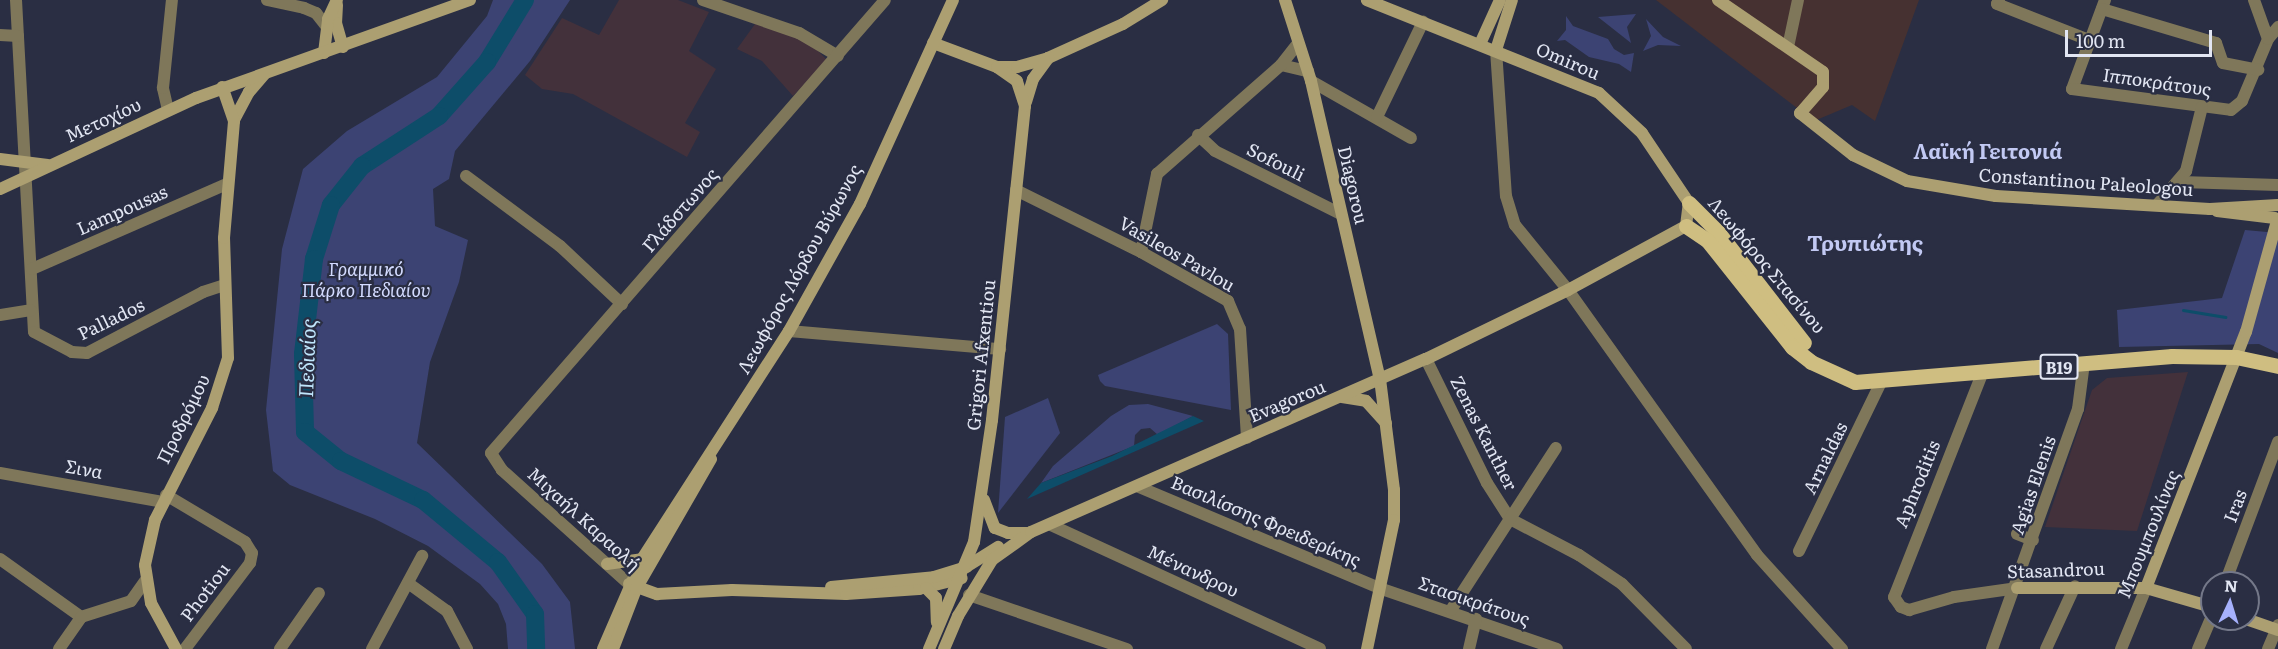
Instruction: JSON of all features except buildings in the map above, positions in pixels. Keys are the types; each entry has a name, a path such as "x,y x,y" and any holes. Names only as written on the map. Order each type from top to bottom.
{"main road":[{"name":"Λεωφόρος Στασίνου","path":"1689,203 1718,232 1799,339 1831,363 1882,380"},
{"name":"Λεωφόρος Στασίνου","path":"1686,226 1707,240 1774,326 1811,362 1855,382 1982,374 2172,356 2236,357 2278,366"}],"street":[{"path":"0,315 31,310 32,269 16,0"},
{"path":"168,110 163,88 171,0"},
{"path":"267,0 310,10 326,26"},
{"path":"324,53 326,26 337,0"},
{"path":"337,0 336,23 343,47"},
{"path":"269,71 343,47 470,0"},
{"path":"703,0 799,33 838,56"},
{"name":"Γλάδστωνος","path":"498,440 622,304 885,0"},
{"name":"Λεωφόρος Λόρδου Βύρωνος","path":"613,649 642,559 698,470 714,452 789,331 860,204 953,0"},
{"path":"933,43 997,66 1017,67 1048,58 1141,15 1162,0"},
{"name":"Diagorou","path":"1285,0 1310,76 1380,379 1386,423 1395,506 1367,649"},
{"path":"1293,23 1296,0"},
{"name":"Omirou","path":"1368,0 1572,80 1614,105 1641,133 1689,203"},
{"path":"1480,44 1500,0"},
{"path":"1512,0 1496,50 1509,210 1521,234 1568,290 1757,555 1842,649"},
{"path":"1718,0 1788,47 1798,0"},
{"path":"2254,0 2268,39"},
{"path":"1998,2 2089,40 2104,4 2216,43 2223,63 2258,70 2268,39 2278,27"},
{"path":"1377,117 1423,22"},
{"path":"0,35 18,36"},
{"name":"Ιπποκράτους","path":"2089,40 2072,89 2202,107 2237,108 2258,70"},
{"path":"1141,252 1157,174 1198,135 1281,65 1298,43"},
{"name":"Constantinou Paleologou","path":"1788,47 1825,77 1823,87 1800,113 1853,154 1907,181 1996,196 2277,214"},
{"path":"1025,106 1033,79 1048,58"},
{"path":"1281,65 1310,76 1411,138"},
{"name":"Grigori Afxentiou","path":"930,649 940,619 963,573 984,489 1025,106 1017,81 997,66"},
{"name":"Μετοχίου","path":"0,189 168,110 222,87 269,71"},
{"name":"Προδρόμου","path":"176,649 158,620 145,581 149,540 164,499 202,429 224,377 230,341 225,285 227,184 234,121 251,88 269,71"},
{"name":"Προδρόμου","path":"222,87 234,121"},
{"path":"2157,206 2181,182 2202,107"},
{"name":"Sofouli","path":"1198,135 1215,152 1341,214"},
{"path":"0,159 26,160 48,165"},
{"path":"466,176 560,246 622,304"},
{"path":"2181,182 2277,184"},
{"name":"Lampousas","path":"32,269 227,184"},
{"name":"Vasileos Pavlou","path":"1016,190 1141,252 1223,297 1235,311 1240,329 1247,438"},
{"path":"1686,226 1689,203"},
{"path":"2264,278 2277,214"},
{"name":"Evagorou","path":"944,649 969,595 992,560 1026,535 1426,359 1568,290 1686,226"},
{"path":"2264,278 2278,253"},
{"name":"Μπουμπουλίνας","path":"2121,649 2208,432 2264,278"},
{"name":"Pallados","path":"31,310 32,327 37,335 72,352 87,353 203,292 225,285"},
{"path":"789,331 1000,349"},
{"name":"Zenas Kanther","path":"1426,359 1487,483 1510,519 1579,555 1622,584 1686,649"},
{"name":"Agias Elenis","path":"1992,649 2017,588 2078,409 2084,363"},
{"name":"Aphroditis","path":"1901,607 1894,597 1897,583 1982,374"},
{"name":"Arnaldas","path":"1799,551 1882,380"},
{"path":"1341,397 1366,401 1386,423"},
{"name":"Μιχαήλ Καραολή","path":"498,440 491,453 502,470 632,587 657,594 785,591 963,573 1000,546 1026,535"},
{"name":"Iras","path":"2230,571 2278,442"},
{"path":"1451,610 1556,448"},
{"name":"Λεωφόρος Λόρδου Βύρωνος","path":"603,649 632,587 705,475 714,452"},
{"name":"Σινα","path":"0,472 164,499"},
{"name":"Βασιλίσσης Φρειδερίκης","path":"1139,487 1379,588"},
{"path":"984,489 985,510 995,528 1008,533 1026,535"},
{"name":"Photiou","path":"164,499 245,542 252,553 250,563 185,649"},
{"name":"Μένανδρου","path":"1051,525 1320,649"},
{"path":"2017,534 2033,540"},
{"path":"372,649 422,556"},
{"path":"0,559 81,617"},
{"path":"606,564 642,559"},
{"name":"Μιχαήλ Καραολή","path":"785,591 846,594 926,588 992,560"},
{"path":"59,649 81,617 131,601 145,581"},
{"path":"408,583 447,611 467,649"},
{"path":"2046,649 2074,586"},
{"name":"Stasandrou","path":"1901,607 1909,610 1963,595 2017,588 2074,586 2146,588 2200,604"},
{"path":"926,588 936,598 940,619"},
{"name":"Στασικράτους","path":"1379,588 1451,610 1557,649"},
{"path":"280,649 319,593"},
{"path":"940,619 958,597 969,595 1127,649"},
{"path":"1469,649 1476,619"},
{"path":"2260,623 2277,628 2268,649"},
{"path":"2198,649 2206,631"}],"shaded area":[{"path":"619,0 678,0 709,12 689,51 716,69 685,123 700,132 687,157 573,94 542,89 525,75 562,18 599,35"},
{"path":"1656,0 1919,0 1875,121 1852,105 1814,121"},
{"path":"755,24 807,40 827,60 793,96 762,61 737,49"},
{"path":"2188,372 2137,531 2045,527 2092,390 2107,378"},
{"path":"1193,416 1204,421 1027,499 1041,483 1112,456"}],"green space":[{"name":"Γραμμικό Πάρκο Πεδιαίου","path":"493,0 570,0 530,61 455,151 449,179 433,189 435,226 468,240 459,282 430,362 417,443 542,564 570,602 575,649 508,649 506,624 498,604 480,584 428,546 375,519 290,485 273,471 266,410 282,249 303,169 347,131 437,77 487,16"},
{"path":"1636,14 1627,27 1631,43 1598,17"},
{"path":"1566,16 1573,26 1608,39 1614,49 1624,55 1634,53 1631,72 1619,64 1589,57 1565,40 1557,41 1566,30"},
{"path":"1646,19 1663,37 1681,46 1658,45 1643,51 1651,36"},
{"path":"2245,230 2278,233 2278,353 2259,344 2119,347 2117,310 2222,298"},
{"path":"1217,324 1228,334 1231,410 1105,386 1100,381 1098,375"},
{"path":"1048,398 1060,433 998,513 1005,417"},
{"path":"1148,404 1193,416 1158,435 1150,428 1141,429 1135,435 1134,446 1041,483 1053,466 1111,416 1129,405"}],"waterway":[{"name":"Πεδιαίος","path":"525,0 487,62 439,116 362,166 331,205 314,259 303,354 305,432 341,461 423,500 498,562 535,614 536,649"},
{"path":"2183,310 2225,317"}],"district":[{"name":"Λαϊκή Γειτονιά","path":"1988,150"},
{"name":"Τρυπιώτης","path":"1865,242"}]}
